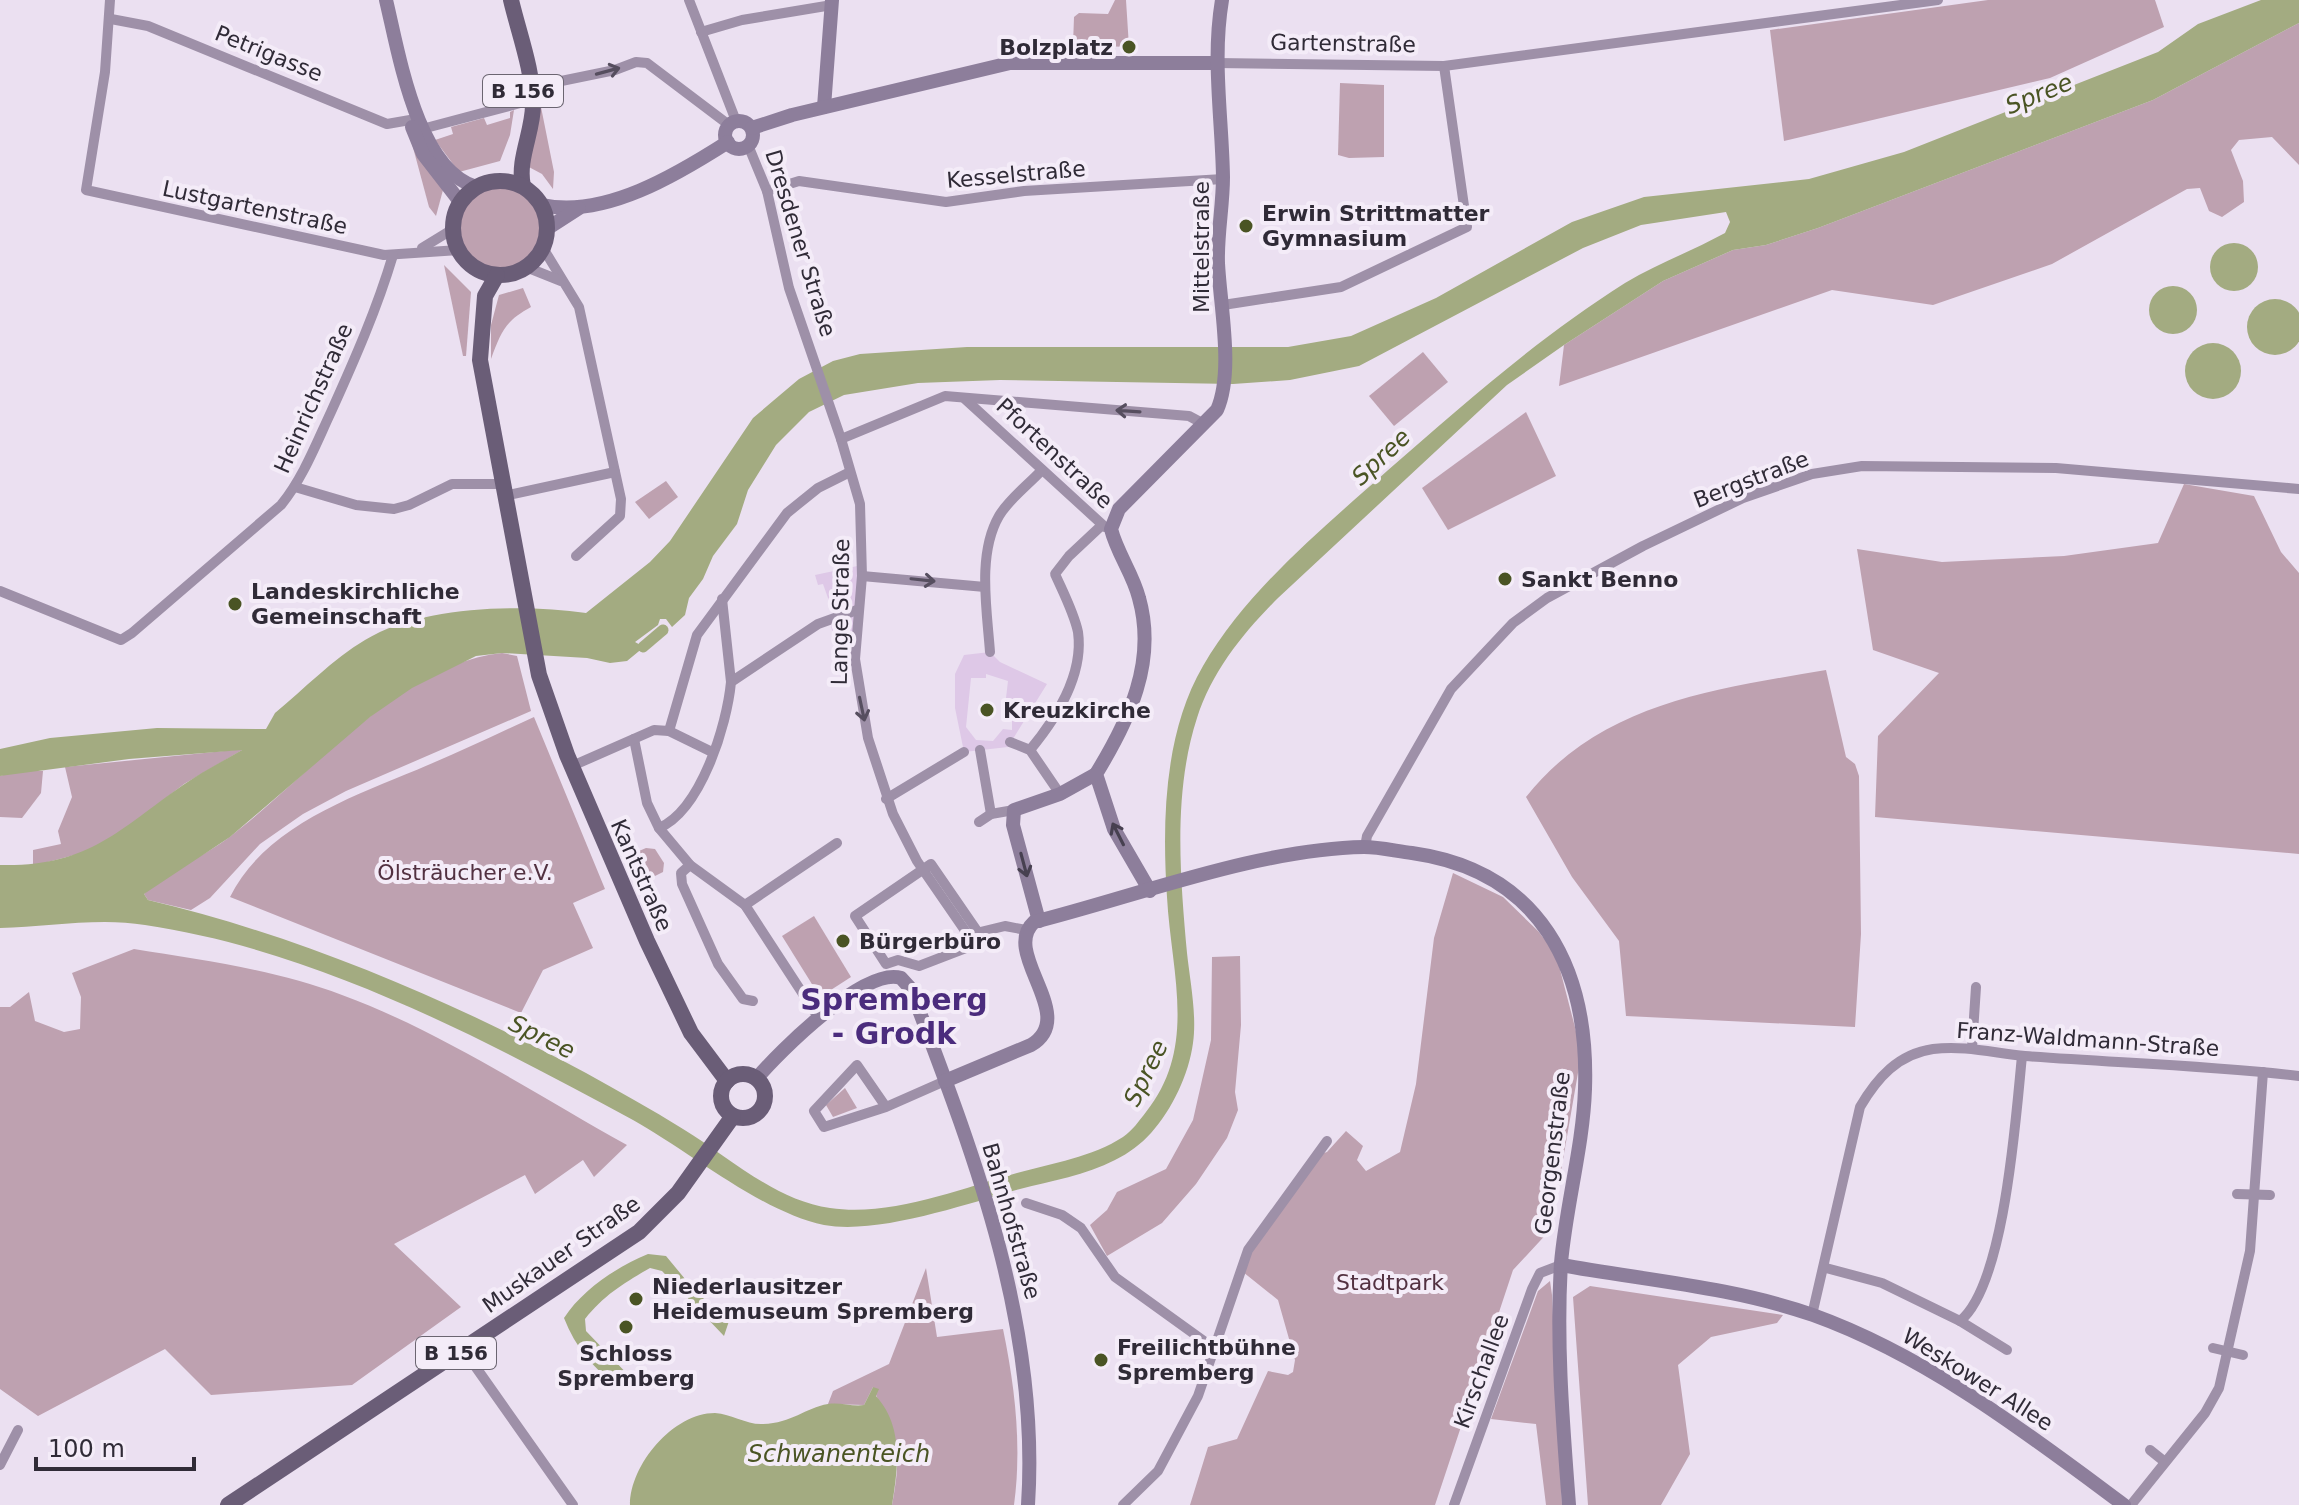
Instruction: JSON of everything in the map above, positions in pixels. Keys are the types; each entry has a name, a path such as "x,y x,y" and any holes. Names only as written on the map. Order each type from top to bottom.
{"main road":[{"path":"386,0 423,154 461,203"},
{"name":"B 156","path":"501,0 533,106 522,168 523,186"},
{"name":"B 156","path":"502,180 514,161 528,94 511,0"},
{"name":"Mittelstraße","path":"1106,528 1119,509 1217,410 1223,394 1223,305 1218,262 1223,179 1216,63 1222,0"},
{"path":"824,107 832,2"},
{"name":"Gartenstraße","path":"752,128 824,107 1010,63 1216,63"},
{"name":"Dresdener Straße","path":"728,142 735,148 748,145 753,137 752,128 745,122 732,123"},
{"path":"542,205 586,205 656,186 728,142 725,134 732,123"},
{"path":"416,125 439,160 461,181 476,187"},
{"path":"502,180 523,186 542,205 548,228 543,248 526,267 497,275 476,268 459,250 453,229 461,203 476,187 502,180"},
{"path":"548,228 586,205"},
{"path":"476,268 470,329 472,371 493,471 502,488"},
{"path":"497,275 485,296 480,332 482,373 503,469 502,488"},
{"name":"Kantstraße","path":"502,488 539,675 572,766 691,1033 727,1081"},
{"name":"Pfortenstraße","path":"1096,774 1131,707 1146,651 1139,596 1106,528"},
{"path":"945,1081 1031,1045 1042,1037 1047,1025 1047,1011 1025,943 1033,924 1013,825 1014,810 1060,794 1096,774 1114,829 1155,890"},
{"name":"Georgenstraße","path":"1033,924 1207,873 1365,847 1442,858 1469,868 1513,893 1542,921 1562,953 1580,1026 1585,1066 1585,1093 1561,1265 1562,1407 1569,1505"},
{"name":"Bahnhofstraße","path":"818,1017 893,977 911,989 971,1155 1016,1314 1026,1373 1030,1431 1028,1505"},
{"path":"733,1116 721,1100 727,1081 744,1074 757,1078 787,1043 818,1017"},
{"name":"B 156","path":"733,1116 754,1115 763,1105 764,1090 757,1078"},
{"name":"Muskauer Straße","path":"228,1505 639,1232 678,1193 733,1116"},
{"name":"Weskower Allee","path":"1561,1265 1771,1303 1812,1315 1917,1362 2053,1452 2124,1505"}],"street":[{"path":"110,0 111,19"},
{"path":"689,0 732,123"},
{"name":"Gartenstraße","path":"1216,63 1444,66 1938,0"},
{"path":"701,32 742,20 832,2"},
{"name":"Petrigasse","path":"111,19 162,31 387,124 416,125 636,62 647,63 732,123"},
{"name":"Lustgartenstraße","path":"111,19 86,190 393,255 417,250 459,250"},
{"path":"1223,305 1341,287 1467,227 1444,66"},
{"name":"Dresdener Straße","path":"748,145 767,191 789,288 812,354"},
{"name":"Kesselstraße","path":"767,191 799,181 946,202 1024,191 1223,179"},
{"name":"Lustgartenstraße","path":"417,250 453,229"},
{"path":"543,248 579,307 615,472 620,516 576,556"},
{"name":"Heinrichstraße","path":"0,591 121,640 132,633 281,505 295,487 346,379 383,289 393,255"},
{"path":"526,267 563,282"},
{"name":"Lange Straße","path":"812,354 860,504 862,576 857,610 857,683 886,799 920,866 968,935 978,933"},
{"path":"841,439 945,396 1189,416 1204,424"},
{"name":"Pfortenstraße","path":"965,399 1106,528"},
{"name":"Bergstraße","path":"1365,847 1367,836 1451,689 1513,623 1547,598 1588,575 1743,498 1812,474 1862,466 2056,468 2299,489"},
{"path":"990,652 985,587 993,527 1001,513 1042,470"},
{"path":"295,487 356,505 386,509 409,505 452,484 502,488 615,472"},
{"path":"669,731 697,635 722,599 787,513 818,488 850,472"},
{"path":"1030,750 1057,717 1079,644 1077,629 1055,574 1069,556 1106,528"},
{"path":"862,576 985,587"},
{"path":"659,828 672,823 692,800 729,700 731,682 722,599"},
{"path":"731,682 818,624 857,610"},
{"path":"572,766 654,730 669,731 712,752"},
{"path":"634,739 647,803 659,828 690,865 745,905 818,1017"},
{"path":"1010,742 1030,750 1060,794"},
{"path":"980,750 991,814"},
{"path":"886,799 964,752"},
{"path":"979,822 991,814 1014,810"},
{"path":"745,905 837,843"},
{"path":"690,865 681,873 682,884 718,964 743,999 753,1001"},
{"path":"920,866 855,916 886,964 898,960 919,966 984,941 978,933 1005,926 1033,924"},
{"path":"1972,1048 1976,987"},
{"name":"Franz-Waldmann-Straße","path":"1812,1315 1826,1268 1860,1107 1875,1081 1903,1059 1932,1049 1972,1048 2022,1056 2299,1076"},
{"path":"1960,1321 1971,1313 1995,1248 2010,1171 2022,1056"},
{"path":"886,1107 857,1065 814,1111 824,1127 886,1107 945,1081"},
{"path":"2131,1505 2215,1400 2250,1251 2263,1072"},
{"path":"1123,1505 1158,1471 1198,1396 1248,1250 1327,1141"},
{"path":"2237,1194 2270,1195"},
{"path":"1026,1203 1062,1215 1081,1228 1121,1283 1215,1349"},
{"name":"Kirschallee","path":"1454,1505 1532,1289 1540,1273 1561,1265"},
{"path":"1826,1268 1882,1283 1960,1321 2007,1350"},
{"path":"2213,1348 2243,1355"},
{"path":"463,1349 573,1505"},
{"path":"0,1465 18,1430"},
{"path":"2150,1450 2165,1462"}],"green space":[{"path":"1115,0 1126,0 1129,47 1073,45 1074,17 1079,13 1108,14"},
{"path":"1988,0 2155,0 2164,27 2050,78 1784,141 1770,30"},
{"path":"2299,23 2299,165 2272,137 2239,140 2231,150 2243,181 2244,202 2222,217 2209,211 2200,188 2187,189 2052,264 1933,305 1832,290 1559,386 1564,345 1663,281 1733,250 1766,245 1818,228 2153,100"},
{"path":"1340,83 1384,85 1384,157 1349,158 1338,155"},
{"path":"540,102 554,172 553,189 542,174 527,166"},
{"path":"514,110 510,135 500,161 459,172 435,140 453,134 451,127 484,118 487,125 510,118 510,112"},
{"path":"411,140 443,190 436,216 429,207"},
{"path":"501,186 524,193 536,205 543,228 536,251 524,263 501,270 478,263 466,251 459,228 466,205 478,193"},
{"path":"444,265 471,292 466,356 463,356"},
{"path":"523,288 531,307 505,328 491,359 491,325 499,295"},
{"path":"1423,352 1448,382 1394,426 1369,396"},
{"path":"1526,412 1556,476 1448,530 1422,488"},
{"path":"666,481 678,497 649,519 635,502"},
{"path":"2184,484 2254,496 2281,552 2299,573 2299,854 1875,817 1878,736 1939,673 1873,650 1857,549 1942,562 2064,556 2158,543"},
{"path":"502,653 517,656 531,711 346,791 303,814 260,844 210,898 191,910 148,900 144,894 154,885 231,836 358,726 393,700 428,678 465,661"},
{"path":"1826,670 1846,757 1855,764 1859,776 1861,934 1855,1027 1626,1016 1619,941 1572,877 1526,797 1556,765 1588,740 1624,721 1662,705 1702,694"},
{"name":"Ölsträucher e.V.","path":"534,717 605,889 573,903 593,948 543,970 521,1013 230,897 246,872 266,850 316,815"},
{"path":"244,749 184,784 111,840 82,853 33,866 33,850 61,844 58,831 72,797 65,767"},
{"path":"17,771 43,771 41,793 22,818 0,817 0,776"},
{"path":"655,849 664,863 663,872 647,880 638,860 639,851"},
{"name":"Stadtpark","path":"1453,873 1503,897 1538,931 1556,954 1577,1035 1579,1067 1551,1229 1513,1270 1435,1505 1190,1505 1208,1447 1237,1439 1268,1371 1288,1375 1293,1372 1295,1360 1278,1300 1243,1272 1250,1251 1321,1154 1327,1152 1346,1131 1363,1146 1357,1160 1366,1171 1400,1152 1416,1084 1434,938"},
{"path":"814,916 851,977 820,997 782,936"},
{"path":"134,949 266,972 317,986 378,1009 487,1064 627,1145 594,1177 583,1160 535,1194 525,1175 394,1244 461,1307 352,1385 211,1395 165,1349 38,1416 0,1389 0,1007 10,1007 29,992 35,1021 64,1032 80,1029 81,997 72,973"},
{"path":"1240,956 1241,1025 1235,1092 1238,1110 1227,1138 1196,1184 1162,1223 1107,1256 1090,1225 1107,1210 1117,1192 1166,1169 1193,1120 1211,1040 1212,957"},
{"path":"845,1088 857,1108 833,1117 826,1105"},
{"path":"926,1268 937,1337 1003,1329 1016,1417 1014,1505 892,1505 897,1454 873,1387 864,1405 828,1404 833,1391 889,1364"},
{"path":"1550,1281 1562,1505 1546,1505 1536,1424 1491,1419 1538,1291"},
{"path":"1590,1286 1783,1315 1777,1323 1711,1337 1678,1365 1690,1454 1661,1505 1588,1505 1573,1297"}],"shaded area":[{"path":"862,565 855,659 838,662 831,625 834,615 823,584 818,585 815,575"},
{"path":"990,652 1000,662 1047,684 1008,747 964,752 955,708 955,674 964,655","holes":["986,674 1008,681 1004,715 1012,715 1012,730 1003,729 993,741 976,740 966,727 971,678 986,678"]}],"water":[{"path":"2261,0 2299,0 2299,23 2153,100 1818,228 1766,245 1733,250 1663,281 1507,385 1265,611 1230,653 1211,684 1197,718 1184,775 1181,864 1194,1021 1188,1067 1172,1103 1151,1133 1130,1151 1092,1170 896,1222 846,1227 824,1225 800,1218 751,1194 633,1120 518,1059 458,1029 335,976 209,937 145,925 91,922 0,928 0,865 30,864 79,853 119,831 190,780 242,750 129,759 0,776 0,749 50,738 157,728 266,729 275,713 330,665 388,628 473,610 532,608 586,613 650,562 670,541 753,418 799,379 833,361 860,354 967,347 1288,347 1351,336 1436,298 1572,222 1644,197 1809,179 1904,152 2158,52 2198,24","holes":["1726,212 1730,222 1725,233 1637,276 1593,304 1502,372 1312,538 1263,586 1221,638 1190,692 1180,720 1168,778 1166,868 1178,1008 1172,1062 1162,1087 1135,1126 1123,1137 1098,1150 901,1205 853,1210 810,1204 772,1187 671,1122 586,1073 481,1020 317,951 148,900 144,894 230,837 370,717 412,688 476,656 502,653 587,658 610,663 627,661 644,647 635,642 658,625 660,619 666,619 672,627 685,615 689,598 703,579 713,556 737,524 748,490 776,445 809,412 844,395 918,383 1000,380 1233,384 1290,380 1359,366 1583,248 1641,225"]},
{"path":"2234,243 2251,250 2258,267 2251,284 2234,291 2217,284 2210,267 2217,250"},
{"path":"2173,286 2182,287 2190,293 2196,301 2196,319 2190,327 2182,333 2173,334 2164,333 2156,327 2150,319 2149,310 2150,301 2156,293 2164,287"},
{"path":"2275,299 2295,307 2303,327 2295,347 2275,355 2255,347 2247,327 2255,307"},
{"path":"2213,343 2233,351 2241,371 2233,391 2213,399 2193,391 2185,371 2193,351"},
{"path":"648,1254 666,1256 695,1291 729,1321 724,1336 662,1271 650,1268 607,1296 585,1319 586,1331 634,1381 619,1388 587,1357 564,1318 602,1280"},
{"name":"Schwanenteich","path":"873,1387 879,1389 876,1396 885,1408 895,1434 897,1462 892,1505 630,1505 637,1474 646,1458 657,1444 684,1422 699,1415 715,1413 751,1423 773,1423 828,1404 864,1405"}],"waterway":[{"path":"643,647 663,630"}],"place":[{"name":"Bolzplatz","path":"1129,47"},
{"name":"Erwin Strittmatter Gymnasium","path":"1246,226"},
{"name":"Sankt Benno","path":"1505,579"},
{"name":"Landeskirchliche Gemeinschaft","path":"235,604"},
{"name":"Kreuzkirche","path":"987,710"},
{"name":"Bürgerbüro","path":"843,941"},
{"name":"Niederlausitzer Heidemuseum Spremberg","path":"636,1299"},
{"name":"Schloss Spremberg","path":"626,1327"},
{"name":"Freilichtbühne Spremberg","path":"1101,1360"}],"district":[{"name":"Spremberg - Grodk","path":"894,1017"}],"water label":[{"name":"Spree","path":"2039,94"},
{"name":"Spree","path":"1381,457"},
{"name":"Spree","path":"542,1037"},
{"name":"Spree","path":"1146,1073"}]}
